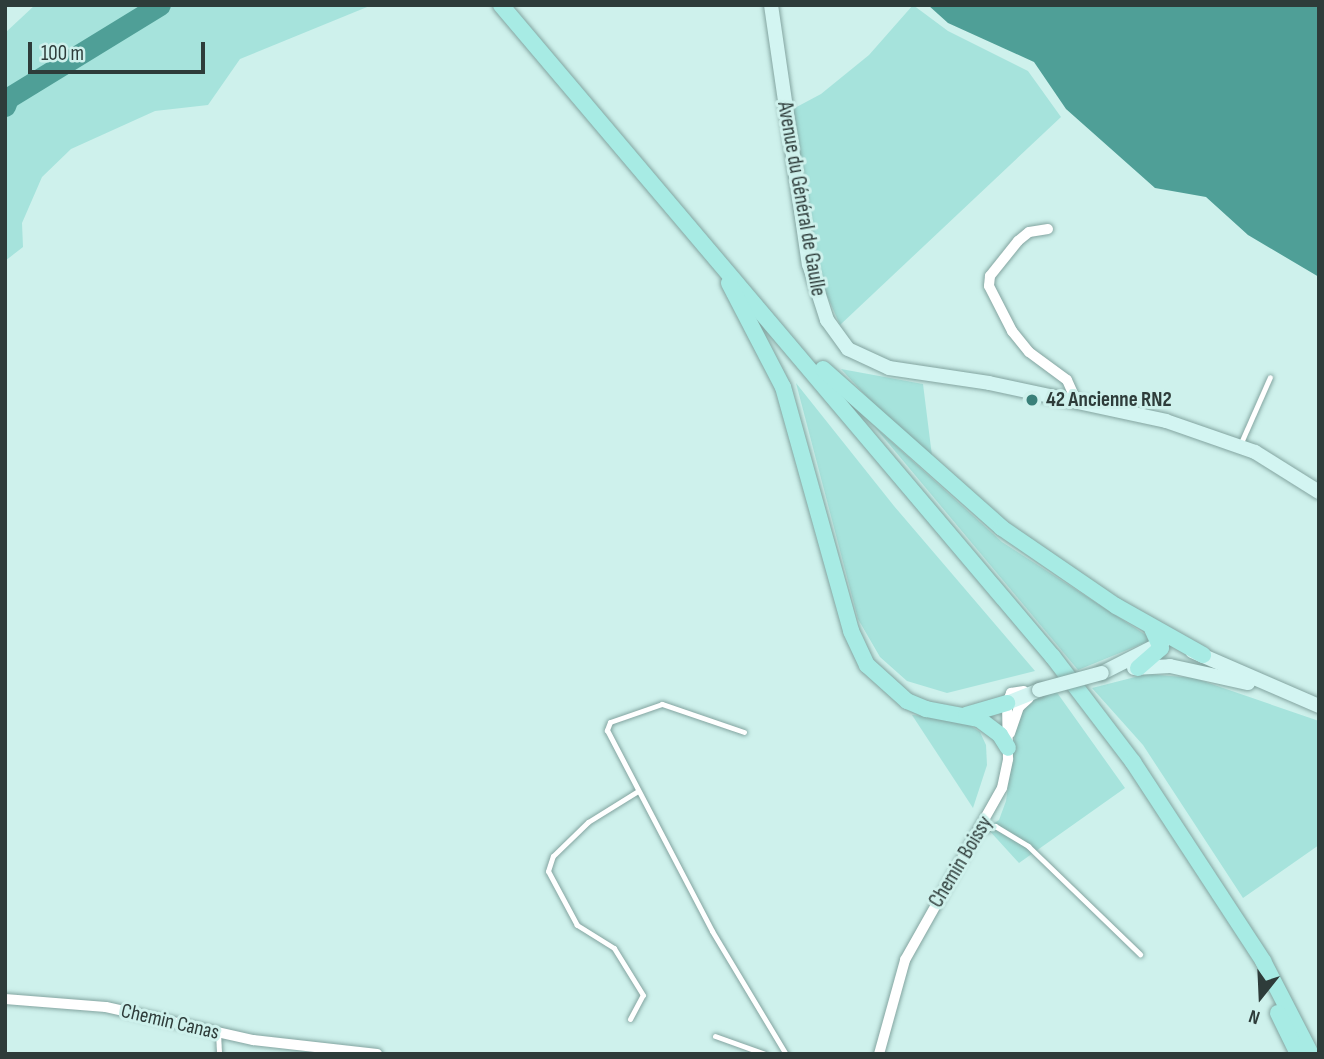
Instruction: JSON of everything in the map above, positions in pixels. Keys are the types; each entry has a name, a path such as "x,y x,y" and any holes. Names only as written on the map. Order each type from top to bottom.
{"main road":[{"path":"501,5 712,254 784,334 1096,712 1263,961 1311,1054"},
{"name":"Avenue du Général de Gaulle","path":"771,5 809,264 820,305 835,334 848,349 889,368 1076,400 1166,421 1240,445 1319,492"},
{"path":"712,254 783,387 851,631 862,655 887,686 908,701 926,709 966,715 991,727 1008,748"},
{"path":"784,334 1002,528 1147,624 1203,655 1277,690 1319,706"},
{"path":"1147,624 1161,642 1203,655"},
{"path":"1138,668 1153,659 1161,642"},
{"path":"1102,673 1161,642"},
{"path":"966,715 1039,690 1102,673 1138,668 1170,666 1277,690"},
{"path":"1245,937 1254,966 1298,1054"}],"street":[{"path":"1048,229 1030,232 1018,241 990,276 989,286 1012,331 1029,352 1067,380 1076,400"},
{"path":"1008,748 1019,707 1039,690"},
{"name":"Chemin Boissy","path":"879,1054 905,960 1002,788 1008,748 1007,703"},
{"name":"Chemin Canas","path":"5,999 106,1007 218,1033 377,1054"}],"lane":[{"path":"1240,445 1270,377"},
{"path":"744,732 662,704 610,722 608,733 712,930 786,1054"},
{"path":"630,1019 643,995 614,948 577,925 548,875 548,866 588,822 638,791"},
{"path":"979,831 995,826 1028,846 1140,954"},
{"path":"218,1033 219,1054"},
{"path":"715,1036 765,1054"}],"shaded area":[{"path":"35,5 372,5 240,59 208,105 155,111 71,149 42,177 22,223 23,247 5,261 5,33"},
{"path":"913,5 948,31 1028,71 1061,117 840,325 822,284 791,110 821,94 869,55"},
{"path":"928,5 1319,5 1319,277 1248,235 1206,197 1155,188 1066,109 1034,62 948,23"},
{"path":"841,369 923,384 932,456 882,413"},
{"path":"796,383 894,506 1035,671 947,693 907,681 880,657 858,619"},
{"path":"874,426 1002,542 1149,637 1149,641 1078,670"},
{"path":"1147,674 1194,678 1319,721 1319,845 1243,898 1143,745 1092,688"},
{"path":"1053,687 1125,788 1019,863 987,828 999,820 1006,801 1019,707"},
{"path":"912,715 960,719 980,732 986,745 987,765 973,808"}],"waterway":[{"path":"5,106 8,98 160,5"}],"place":[{"name":"42 Ancienne RN2","path":"1032,400"}]}
